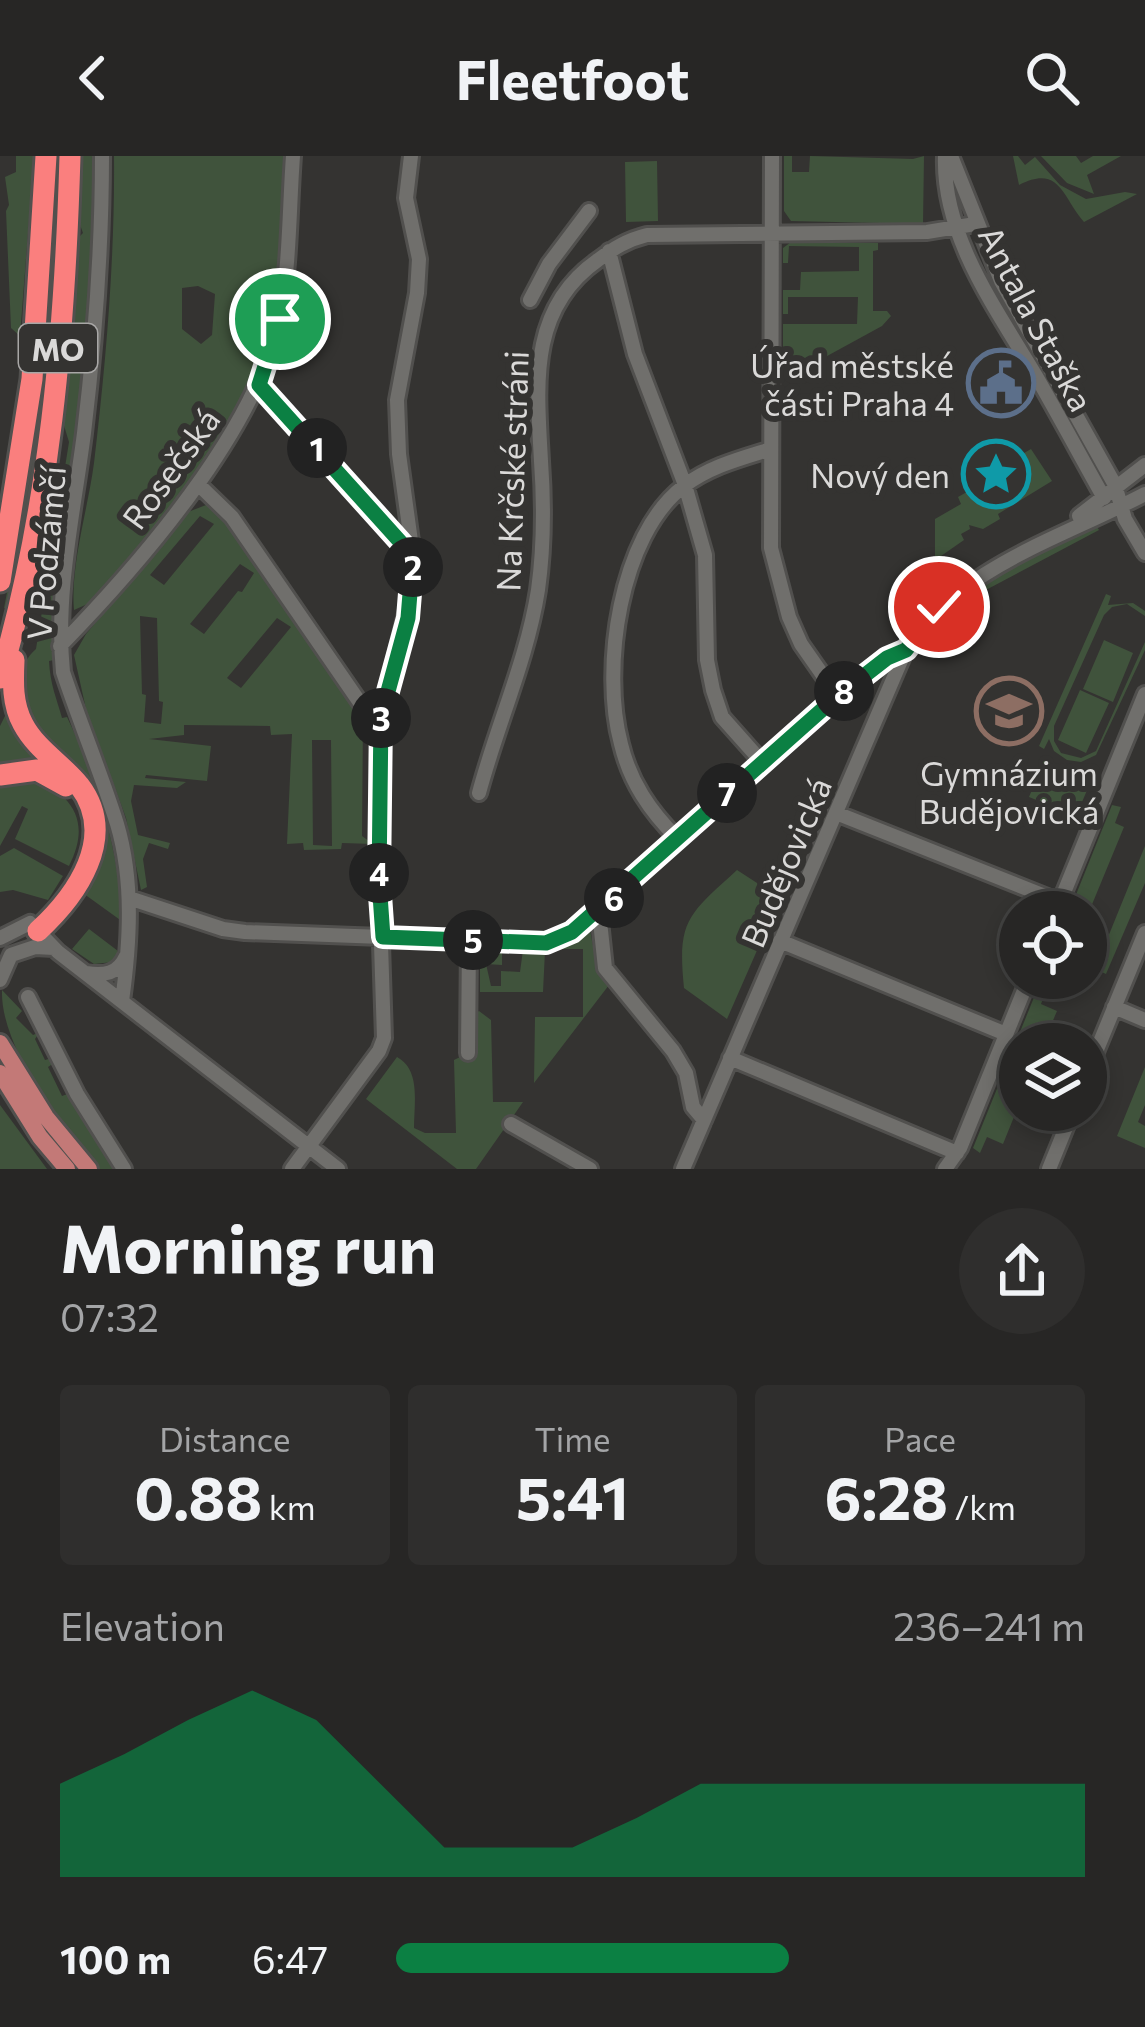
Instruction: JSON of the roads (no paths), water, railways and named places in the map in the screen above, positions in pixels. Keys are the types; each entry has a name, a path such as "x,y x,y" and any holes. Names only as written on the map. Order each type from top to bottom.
{"highway":[{"name":"MO","path":"0,581 32,379 46,156"},
{"name":"MO","path":"0,678 15,624 49,430 70,156"},
{"path":"15,624 13,691 20,718 28,734 83,792 94,832 79,886 34,927"},
{"path":"0,775 23,770 50,775 70,791 83,818 84,847 73,877 34,927"}],"main road":[{"path":"0,1043 46,1117 89,1169"},
{"path":"0,1072 40,1137 67,1169"}],"street":[{"name":"V Podzámčí","path":"102,156 97,302 62,592 60,646 63,672 118,827 129,898 122,1001"},
{"name":"Rosečská","path":"60,646 198,484 259,385 280,319 293,156"},
{"path":"292,1169 384,1038 381,717 408,618 413,556 397,400 418,276 406,198 412,156"},
{"path":"772,156 771,548 801,644 838,697"},
{"name":"Antala Staška","path":"948,156 1020,318 1110,491"},
{"name":"Antala Staška","path":"948,156 949,200 982,284 1110,491"},
{"path":"558,299 533,294 549,263 589,211"},
{"name":"Na Krčské stráni","path":"479,794 537,591 542,544 537,367 542,337 558,299 609,251 646,235 927,232 975,224"},
{"path":"609,251 635,354 685,485 705,555 707,660 713,690 722,717 762,762"},
{"path":"259,385 413,556"},
{"path":"676,838 636,786 615,715 614,648 633,563 649,529 685,485 724,464 768,450"},
{"name":"Budějovická","path":"1020,554 1032,542 1091,509 1145,465"},
{"path":"198,484 232,517 365,710 381,717"},
{"path":"1110,491 1145,553"},
{"name":"Budějovická","path":"683,1169 906,650 929,618 966,584 1145,494"},
{"path":"129,898 223,929 546,943 572,932 599,912 838,697 887,658 906,650"},
{"path":"1065,891 1145,694"},
{"path":"836,813 1020,891"},
{"path":"599,912 605,968 673,1051 686,1073 693,1107 704,1120"},
{"path":"0,938 34,927"},
{"path":"34,927 54,948 338,1169"},
{"path":"0,980 5,958 34,927"},
{"path":"1107,1024 1145,933"},
{"path":"468,1053 469,940"},
{"path":"780,941 999,1031"},
{"path":"86,973 107,974 121,966 129,945"},
{"path":"5,958 35,947 54,948"},
{"path":"28,997 77,1094 124,1169"},
{"path":"1114,1007 1145,1020"},
{"path":"945,1169 957,1153 999,1051"},
{"path":"730,1058 957,1153"},
{"path":"511,1124 590,1169"},
{"path":"1049,1169 1064,1131"}],"place":[{"name":"Úřad městské části Praha 4","path":"1001,383"},
{"name":"Nový den","path":"996,474"},
{"name":"Gymnázium Budějovická","path":"1009,711"}]}
